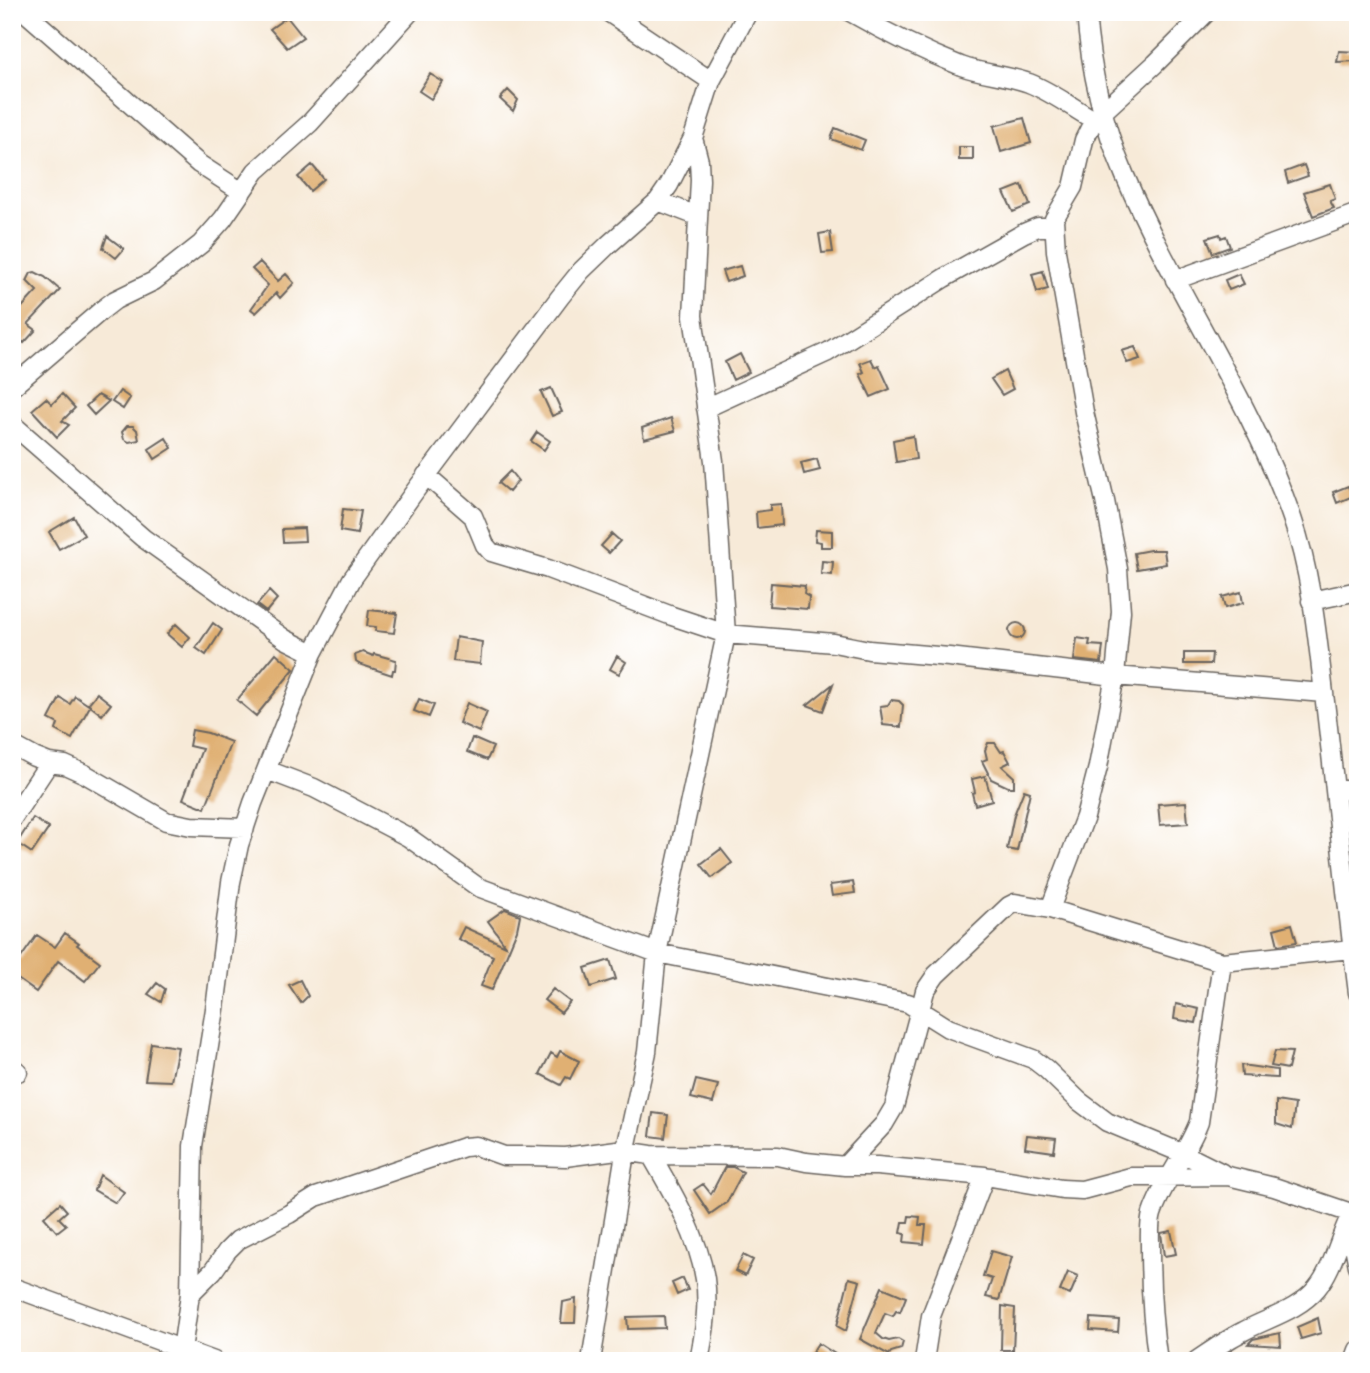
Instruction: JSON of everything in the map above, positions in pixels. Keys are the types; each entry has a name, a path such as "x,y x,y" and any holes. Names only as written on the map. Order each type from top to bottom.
{"street":[{"path":"25,12 199,164 242,192"},
{"path":"12,387 108,305 141,289 181,261 223,219 256,172 310,122 410,12"},
{"path":"608,12 711,81"},
{"path":"177,1353 190,1294 193,1146 215,1009 231,882 245,828 313,653 352,579 426,475 581,271 658,201 669,185 693,138 711,81 748,12"},
{"path":"850,12 959,65 981,73 1027,82 1099,116"},
{"path":"1086,12 1099,116 1154,240 1244,407 1293,520 1311,601 1324,693 1358,993"},
{"path":"1050,909 1085,817 1098,767 1121,635 1118,569 1084,412 1054,219 1073,187 1084,140 1099,116 1207,12"},
{"path":"591,1361 625,1153 647,1052 657,953 726,634 713,461 693,316 700,195 699,161 693,138"},
{"path":"658,201 697,216"},
{"path":"1175,280 1358,213"},
{"path":"706,408 828,352 944,278 1024,233 1038,227 1054,227"},
{"path":"12,424 143,538 285,639 313,653"},
{"path":"426,475 473,516 485,545 491,552 548,569 726,634 834,643 869,650 1115,676 1324,693"},
{"path":"1311,601 1358,591"},
{"path":"12,745 49,762 65,765 85,774 166,821 191,826 245,828"},
{"path":"12,819 49,762"},
{"path":"267,770 314,788 408,837 478,887 657,953 908,1003 948,1028 993,1042 1033,1059 1079,1101 1107,1122 1184,1154 1228,1176 1274,1187 1352,1215"},
{"path":"1335,790 1358,790"},
{"path":"845,1166 884,1124 894,1107 925,991 936,975 1003,910 1016,903 1050,909 1222,962 1352,949"},
{"path":"1158,1361 1150,1271 1150,1219 1199,1122 1222,962"},
{"path":"190,1294 239,1240 324,1193 464,1147 476,1146 504,1156 565,1157 617,1150 650,1155 778,1156 845,1166 877,1166 985,1176 1082,1190 1118,1179 1228,1176"},
{"path":"650,1155 686,1220 698,1250 705,1280 706,1310 699,1361"},
{"path":"923,1361 931,1316 985,1176"},
{"path":"1352,1215 1358,1266"},
{"path":"1196,1361 1243,1331 1290,1309 1311,1294 1325,1276 1352,1215"},
{"path":"12,1287 177,1353 214,1361"},
{"path":"1354,1361 1358,1350"}],"building":[{"path":"287,17 303,37 287,48 270,29"},
{"path":"1339,51 1358,52 1358,61 1337,62"},
{"path":"430,74 443,82 431,99 419,91"},
{"path":"508,90 518,100 513,111 500,99"},
{"path":"1024,118 1031,143 1001,152 994,126"},
{"path":"835,128 865,140 861,150 831,139"},
{"path":"959,147 973,147 973,160 959,160"},
{"path":"312,165 324,179 310,191 298,177"},
{"path":"1304,165 1308,176 1288,183 1285,172"},
{"path":"1330,184 1335,199 1330,201 1334,208 1313,216 1304,192"},
{"path":"1022,185 1030,205 1013,212 1004,192"},
{"path":"830,232 833,252 822,253 819,234"},
{"path":"1220,234 1221,238 1226,236 1230,247 1213,253 1207,238"},
{"path":"107,236 124,249 116,258 103,248"},
{"path":"260,262 278,281 286,274 294,283 280,298 276,293 256,313 251,309 268,285 252,269"},
{"path":"740,266 743,276 726,282 722,271"},
{"path":"1043,271 1048,289 1037,292 1032,274"},
{"path":"31,273 45,277 60,290 28,324 36,330 24,343 12,333 12,318 37,291 27,281"},
{"path":"1239,274 1244,284 1229,290 1225,280"},
{"path":"1135,347 1140,359 1127,363 1122,351"},
{"path":"740,354 749,372 733,380 725,362"},
{"path":"871,359 875,367 879,365 890,389 871,397 860,374 864,372 860,363"},
{"path":"1005,371 1013,389 1002,395 991,379"},
{"path":"551,388 562,412 552,416 541,392"},
{"path":"120,391 130,398 123,409 112,402"},
{"path":"62,394 75,408 62,421 69,425 57,437 32,410 46,398 52,404"},
{"path":"98,395 109,401 94,415 86,406"},
{"path":"671,418 675,431 644,439 642,428"},
{"path":"127,426 133,426 137,430 139,440 129,442 124,439 122,432"},
{"path":"537,432 550,441 544,450 531,441"},
{"path":"913,436 916,459 896,462 893,440"},
{"path":"166,438 172,448 155,459 149,449"},
{"path":"817,459 820,470 804,474 801,463"},
{"path":"510,471 518,481 509,492 498,483"},
{"path":"1348,486 1353,496 1337,503 1333,492"},
{"path":"781,504 782,525 757,528 756,512 770,510 770,505"},
{"path":"343,509 361,511 357,534 340,531"},
{"path":"74,517 84,535 59,549 49,532"},
{"path":"304,528 305,541 283,542 282,529"},
{"path":"816,530 832,531 832,547 821,547 821,542 815,541"},
{"path":"612,534 620,541 609,553 601,546"},
{"path":"1164,550 1166,564 1137,569 1134,553"},
{"path":"822,561 833,562 832,575 821,574"},
{"path":"771,583 805,586 804,594 809,597 808,609 769,606"},
{"path":"269,591 277,599 266,612 257,605"},
{"path":"1241,592 1243,603 1225,608 1222,597"},
{"path":"369,610 397,613 394,633 375,631 376,627 367,626"},
{"path":"213,623 222,630 206,655 196,648"},
{"path":"1017,623 1023,625 1023,637 1017,639 1011,637 1009,631 1011,625"},
{"path":"176,624 190,637 182,647 167,634"},
{"path":"456,637 482,642 480,664 453,661"},
{"path":"1077,638 1090,640 1089,645 1103,646 1101,663 1074,660"},
{"path":"363,652 396,660 392,675 356,662 355,655"},
{"path":"276,653 294,669 256,716 237,700"},
{"path":"1184,653 1212,653 1211,664 1184,664"},
{"path":"617,656 626,662 619,674 610,669"},
{"path":"833,684 823,711 807,705"},
{"path":"97,693 111,704 102,715 88,704"},
{"path":"75,696 90,706 72,739 56,730 58,724 49,719 60,698 70,704"},
{"path":"419,699 434,705 429,717 414,711"},
{"path":"891,700 899,701 903,705 901,727 883,725 880,706 888,705"},
{"path":"467,703 487,712 479,732 459,723"},
{"path":"192,730 231,742 205,808 183,799 202,749 189,746"},
{"path":"472,738 493,747 487,760 467,752"},
{"path":"988,743 995,743 1001,752 1004,751 1010,762 1002,766 1014,777 1014,787 991,779 982,761 987,759 985,750"},
{"path":"985,776 992,800 975,805 972,779"},
{"path":"1024,790 1030,792 1017,851 1007,849 1014,815"},
{"path":"1186,802 1188,823 1160,825 1158,804"},
{"path":"33,818 49,828 32,853 17,843"},
{"path":"721,849 732,863 712,878 701,864"},
{"path":"853,882 855,893 832,896 830,885"},
{"path":"505,909 520,915 517,930 492,990 481,986 493,956 458,939 464,927 506,946 488,921"},
{"path":"1292,924 1297,942 1278,945 1274,929"},
{"path":"65,933 100,962 85,981 58,961 36,992 12,975 12,953 20,959 37,935 55,947"},
{"path":"610,960 616,979 591,987 585,968"},
{"path":"300,980 308,996 301,1003 289,985"},
{"path":"157,983 165,989 161,1002 148,994"},
{"path":"553,989 570,1002 561,1013 544,1000"},
{"path":"1176,1004 1199,1009 1196,1023 1174,1019"},
{"path":"151,1043 178,1047 171,1081 145,1080"},
{"path":"560,1051 579,1061 570,1079 566,1077 561,1085 540,1074 551,1053 557,1057"},
{"path":"1275,1051 1292,1052 1288,1069 1271,1066"},
{"path":"1241,1065 1277,1070 1277,1078 1242,1076"},
{"path":"696,1080 718,1085 713,1103 691,1098"},
{"path":"1276,1101 1295,1104 1292,1129 1276,1124"},
{"path":"653,1113 668,1115 665,1138 650,1136"},
{"path":"1027,1135 1056,1138 1054,1152 1025,1148"},
{"path":"725,1167 733,1167 743,1172 727,1202 710,1214 694,1190 703,1184 711,1194"},
{"path":"100,1175 124,1192 116,1203 94,1190"},
{"path":"60,1203 67,1211 59,1218 66,1225 57,1232 44,1217"},
{"path":"909,1216 920,1217 919,1225 926,1225 924,1244 904,1242 905,1234 901,1233 903,1222 908,1222"},
{"path":"1171,1231 1176,1254 1164,1256 1161,1233"},
{"path":"991,1251 1012,1257 999,1300 986,1297 992,1279 983,1276"},
{"path":"743,1255 753,1260 745,1276 735,1271"},
{"path":"1068,1272 1078,1276 1070,1295 1060,1291"},
{"path":"683,1278 688,1290 677,1295 672,1283"},
{"path":"849,1278 860,1281 846,1331 837,1326"},
{"path":"882,1287 906,1297 900,1312 896,1311 893,1316 885,1313 876,1333 889,1341 898,1339 903,1342 901,1349 889,1355 860,1339"},
{"path":"576,1299 575,1323 561,1323 563,1302"},
{"path":"1002,1306 1015,1308 1013,1350 1001,1350"},
{"path":"664,1316 665,1328 628,1329 627,1317"},
{"path":"1091,1318 1119,1320 1118,1332 1090,1330"},
{"path":"1318,1318 1321,1333 1301,1339 1297,1327"},
{"path":"1280,1333 1281,1346 1248,1344 1253,1339"},
{"path":"818,1343 835,1354 831,1361 825,1361 812,1353"}]}
